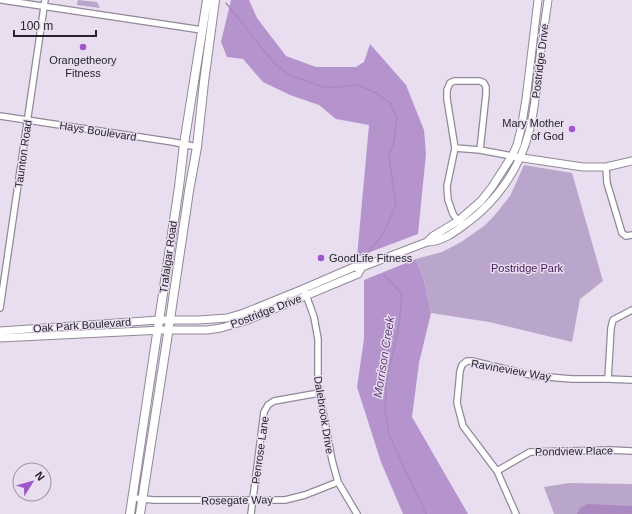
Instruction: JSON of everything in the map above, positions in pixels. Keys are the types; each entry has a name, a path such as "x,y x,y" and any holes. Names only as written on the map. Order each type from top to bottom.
{"main road":[{"name":"Trafalgar Road","path":"165,320 184,144 207,0"},
{"name":"Trafalgar Road","path":"130,514 197,147 215,0"},
{"name":"Trafalgar Road","path":"140,514 163,330"}],"street":[{"path":"2,0 202,30"},
{"name":"Taunton Road","path":"0,308 45,0"},
{"name":"Postridge Drive","path":"427,242 433,236 458,221 481,200 492,187 512,156 517,145 521,129 526,99 538,0"},
{"name":"Postridge Drive","path":"163,330 207,330 226,327 248,320 354,267 362,267 427,242 433,242 441,239 456,232 486,209 514,171 529,131 533,112 548,0"},
{"path":"458,221 448,200 447,186 455,148 447,99 450,83 454,81 480,81 484,83 486,87 480,150"},
{"name":"Hays Boulevard","path":"0,116 197,147"},
{"path":"455,148 480,150 520,158 583,167 606,167 632,161"},
{"path":"606,167 608,183 622,233 626,236 632,235"},
{"name":"Postridge Drive","path":"165,320 232,317 305,292"},
{"name":"Dalebrook Drive","path":"305,292 314,317 318,339 318,385 332,460 338,482 357,514"},
{"path":"608,379 611,328 613,320 632,310"},
{"name":"Oak Park Boulevard","path":"0,331 165,320"},
{"name":"Oak Park Boulevard","path":"0,338 163,330"},
{"name":"Ravineview Way","path":"516,514 497,470 462,426 457,403 460,371 462,365 467,361 472,361 535,376 572,379 632,380"},
{"name":"Penrose Lane","path":"253,500 264,412 268,405 274,401 319,393"},
{"name":"Pondview Place","path":"497,470 530,452 610,450 632,451"},
{"name":"Rosegate Way","path":"133,498 154,500 285,500 305,495 338,482"},
{"path":"251,514 253,500"}],"green space":[{"path":"78,0 97,2 100,8 77,5"},
{"name":"Postridge Park","path":"524,165 572,173 603,281 580,299 572,342 489,322 431,313 424,280 416,259 442,252 461,242 484,226 510,196"},
{"path":"569,483 632,484 632,514 554,514 544,487"}],"shaded area":[{"path":"231,0 249,0 257,18 286,56 316,67 356,67 364,62 370,44 406,85 424,130 426,154 418,234 357,257 369,125 336,119 319,105 290,95 263,82 243,59 227,57 221,42"},
{"path":"416,259 424,280 431,313 419,363 412,417 468,514 403,514 381,462 357,387 364,339 364,280"},
{"path":"587,504 632,506 632,514 577,514 580,508"}],"waterway":[{"name":"Morrison Creek","path":"226,3 275,64 289,75 326,88 359,85 378,94 391,104 397,119 394,141 389,156 396,205 383,234 369,252"},
{"name":"Morrison Creek","path":"384,275 402,294 399,325 387,378 385,411 389,435 426,514"}],"place":[{"name":"Orangetheory Fitness","path":"83,47"},
{"name":"Mary Mother of God","path":"572,129"},
{"name":"GoodLife Fitness","path":"321,258"}]}
